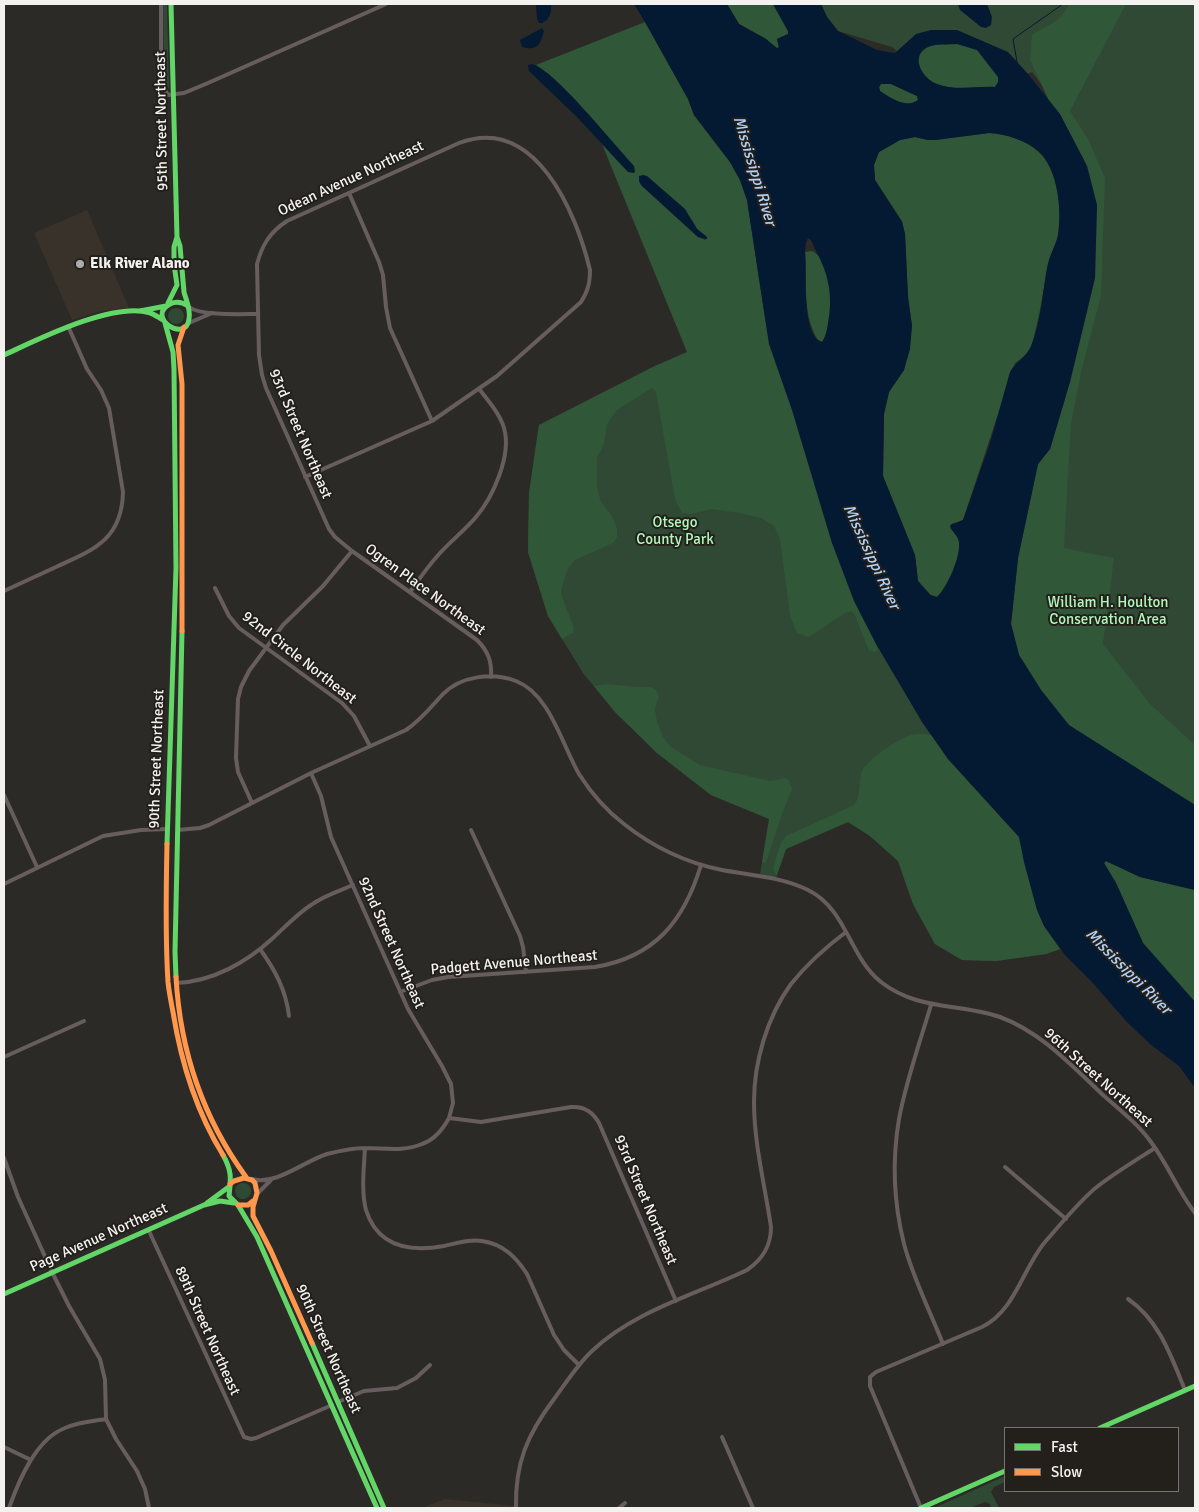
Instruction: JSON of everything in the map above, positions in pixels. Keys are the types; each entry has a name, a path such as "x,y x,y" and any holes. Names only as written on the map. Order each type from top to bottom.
{"main road":[{"name":"95th Street Northeast","path":"171,4 178,237"},
{"path":"164,323 162,312 175,291 177,284 174,247 178,237"},
{"path":"4,355 68,326 101,315 140,312 155,314 173,329 184,326 190,319 184,292 178,237"},
{"path":"140,312 149,308 166,306 176,301 188,306"},
{"name":"90th Street Northeast","path":"164,323 173,352 174,369 176,558 167,831 168,983 172,1014 187,1078 213,1139 230,1168 230,1185"},
{"name":"90th Street Northeast","path":"184,326 178,345 182,384 183,606 176,983 181,1024 196,1080 219,1134 234,1161 248,1178"},
{"path":"168,817 178,828"},
{"path":"167,831 178,840"},
{"path":"248,1178 255,1184 257,1195 248,1205 237,1204 230,1196 230,1185 236,1179 248,1178"},
{"name":"Page Avenue Northeast","path":"204,1205 230,1185"},
{"name":"90th Street Northeast","path":"254,1200 253,1216 271,1251 384,1508"},
{"name":"Page Avenue Northeast","path":"4,1294 204,1205 220,1201 237,1204"},
{"name":"90th Street Northeast","path":"237,1204 257,1236 377,1508"},
{"path":"1102,1427 1195,1386"},
{"path":"921,1508 1004,1470"}],"street":[{"path":"161,4 162,83 168,95 174,95 208,83 386,4"},
{"name":"Odean Avenue Northeast","path":"258,314 257,264 260,252 267,238 280,225 469,139 487,137 512,142 521,147 539,164 565,200 588,262 590,280 588,290 581,302 480,390"},
{"path":"349,193 383,275 390,328 432,421"},
{"path":"188,306 192,310 212,313 258,314"},
{"path":"184,326 212,313"},
{"name":"93rd Street Northeast","path":"258,314 259,355 268,395 329,529 335,537 352,551"},
{"path":"4,591 90,552 106,539 116,523 122,501 112,420 105,398 87,369 68,326"},
{"path":"305,477 432,421 480,390 502,421 506,438 504,462 487,501 474,519 440,553 410,592"},
{"path":"252,803 237,766 238,698 241,687 265,648 290,617 323,586 352,551"},
{"name":"Ogren Place Northeast","path":"352,551 477,640 491,662 491,677"},
{"name":"92nd Circle Northeast","path":"215,588 233,622 265,648 349,709 370,746"},
{"name":"96th Street Northeast","path":"178,828 200,828 209,825 311,773 413,725 452,686 472,678 491,677 515,681 536,694 549,714 572,762 585,782 622,823 660,848 702,865 802,887 814,893 828,904 869,972 881,982 896,991 931,1005 994,1016 1020,1026 1032,1034 1062,1056 1134,1123 1155,1148 1195,1213"},
{"name":"92nd Street Northeast","path":"311,773 320,796 328,828 400,992 414,1020 442,1066 450,1084 453,1103 449,1118"},
{"path":"4,795 37,867"},
{"path":"4,884 103,836 141,830 167,831"},
{"path":"471,830 520,936 526,972"},
{"name":"Padgett Avenue Northeast","path":"400,992 432,980 448,977 607,965 640,952 662,936 682,912 693,892 702,865"},
{"path":"176,983 193,981 216,974 238,964 260,949 311,904 353,885"},
{"path":"516,1508 518,1473 530,1434 579,1365 593,1350 618,1331 647,1314 747,1270 761,1258 769,1244 771,1226 754,1104 755,1082 760,1053 776,1012 791,985 812,961 846,932"},
{"path":"260,949 279,979 289,1016"},
{"path":"931,1005 899,1118 896,1149 896,1193 901,1232 906,1251 943,1344"},
{"path":"4,1057 84,1021"},
{"name":"93rd Street Northeast","path":"449,1118 481,1122 578,1107 589,1111 599,1123 676,1300"},
{"path":"248,1178 263,1181 271,1180 325,1155 353,1149 399,1149 422,1144 433,1138 449,1118"},
{"path":"365,1148 365,1203 369,1216 380,1234 395,1244 406,1248 423,1249 474,1240 490,1243 507,1250 527,1274 559,1343 579,1365"},
{"path":"921,1508 870,1386 870,1377 876,1372 985,1326 995,1319 1008,1303 1033,1258 1066,1219 1096,1187 1155,1148"},
{"path":"4,1158 18,1197 52,1272 69,1306 100,1359 105,1380 106,1418 115,1437 137,1471 145,1490 149,1508"},
{"path":"1005,1167 1066,1219"},
{"path":"257,1195 271,1180"},
{"name":"89th Street Northeast","path":"149,1231 241,1433 247,1438 256,1438 332,1405"},
{"path":"1128,1299 1139,1306 1155,1326 1169,1351 1185,1390"},
{"path":"338,1402 364,1392 397,1388 416,1378 430,1365"},
{"path":"9,1508 31,1460 41,1445 59,1430 83,1422 106,1418"},
{"path":"722,1437 753,1508"},
{"path":"4,1447 31,1460"},
{"path":"619,1508 625,1503"}],"shaded area":[{"path":"87,210 129,308 100,311 72,320 34,233"},
{"path":"445,1499 514,1506 514,1508 421,1508"}],"green space":[{"path":"163,4 167,4 169,89 164,80"},
{"path":"727,4 773,4 788,31 788,34 777,39 779,48 775,48 766,39 739,24"},
{"name":"William H. Houlton Conservation Area","path":"821,4 1195,4 1195,795 1042,679 1086,143 1032,72 995,87 932,80 892,47 838,31 827,17"},
{"path":"1070,4 1126,4 1070,111 1088,139 1105,178 1101,296 1082,368 1071,424 1064,548 1114,558 1103,644 1151,705 1195,745 1195,805 1069,726 1041,690 1019,655 1011,624 1018,558 1038,464 1050,449 1070,382 1095,278 1097,205 1087,166 1060,115 1051,105 1030,60 1032,35 1059,19"},
{"path":"645,22 688,99 694,115 730,162 740,180 747,200 769,344 792,410 832,543 876,644 878,650 875,652 869,651 854,613 851,611 809,637 797,633 790,616 780,539 774,526 761,518 711,509 691,514 682,513 675,499 656,392 652,388 617,410 607,424 604,444 597,458 597,487 601,502 615,522 617,537 613,543 575,560 568,568 561,590 574,628 573,633 562,639 548,616 528,552 529,493 539,425 655,366 687,352 602,144 628,172 634,166 575,100 536,65","holes":["641,185 692,220 697,229 707,237 705,240 698,237"]},
{"path":"957,44 977,50 998,77 995,87 951,88 937,84 927,78 920,68 919,57 921,52 933,45"},
{"path":"881,84 891,84 917,96 918,100 904,103 894,99 880,91 879,87"},
{"path":"989,133 1009,136 1022,141 1034,148 1045,159 1055,179 1060,214 1059,225 1057,239 1048,264 1032,345 1030,350 1015,363 963,520 953,523 950,528 958,539 958,555 950,579 937,597 931,595 918,581 915,555 883,476 884,414 889,392 904,370 912,326 908,297 905,234 902,221 875,180 874,165 879,152 900,140 915,137 935,140"},
{"path":"812,251 820,258 825,267 831,294 827,333 823,342 818,340 809,319 807,308 805,252"},
{"path":"176,308 182,310 184,316 182,322 176,324 170,322 168,316 170,310"},
{"name":"Otsego County Park","path":"765,320 922,722 948,759 1019,837 1044,926 1060,949 1046,954 996,961 962,960 935,944 913,904 898,861 870,836 848,822 786,849 776,878 760,874 770,819 711,795 657,753 615,712 583,673 548,616 528,552 529,493 539,425 655,366"},
{"path":"605,684 651,687 656,690 659,696 655,709 657,722 663,737 671,747 700,765 770,781 785,778 789,780 792,789 767,860 764,863 762,862 769,819 711,795 657,753 615,712 594,686"},
{"path":"912,735 932,735 948,759 1019,837 1037,910 1044,926 1060,949 1046,954 996,961 962,960 935,944 913,904 898,861 870,836 848,822 786,849 777,875 774,872 773,868 781,842 786,836 854,805 864,767 897,741"},
{"path":"1106,861 1140,877 1195,890 1195,1002 1143,943 1116,883 1104,863"},
{"path":"243,1183 249,1185 251,1191 249,1197 243,1199 237,1197 235,1191 237,1185"},
{"path":"1004,1476 1004,1482 994,1487 991,1492 999,1508 991,1508 990,1504 985,1502 970,1508 934,1508"}],"water":[{"path":"536,4 551,4 550,15 542,23 539,23 537,19"},
{"name":"Mississippi River","path":"634,4 727,4 739,24 766,39 777,48 779,47 777,39 788,34 788,31 773,4 821,4 827,17 838,31 877,50 895,53 916,34 931,30 957,30 1008,52 1060,114 1087,166 1097,205 1095,278 1070,382 1050,449 1038,464 1018,558 1011,624 1019,655 1041,690 1069,725 1195,805 1195,890 1140,877 1106,861 1104,863 1116,883 1143,943 1195,1002 1195,1088 1179,1066 1150,1044 1127,1022 1065,955 1044,926 1037,910 1019,837 948,759 922,722 876,644 854,601 832,543 792,410 769,344 747,200 740,180 730,162 694,115 688,99","holes":["957,44 977,50 998,77 995,87 951,87 937,84 927,78 920,68 919,57 921,52 933,45","881,84 891,84 917,96 918,100 909,103 899,102 880,91 879,87","989,133 1009,136 1028,144 1039,152 1051,169 1059,203 1058,235 1048,264 1035,336 1029,350 1010,372 990,443 963,520 950,525 959,542 958,555 949,579 937,597 930,595 918,581 915,555 883,476 884,414 889,392 904,370 910,349 912,326 908,297 905,234 902,222 875,180 874,165 879,152 900,140 915,137 935,140","808,238 812,242 829,286 829,313 826,333 822,342 815,337 808,316 806,302 806,243"]},
{"path":"958,4 987,4 992,17 991,25 986,28 981,27 960,10"},
{"path":"542,28 544,31 537,46 532,48 522,47 520,40"},
{"path":"532,64 555,79 584,109 634,166 634,173 628,172 577,117 529,71 528,65"},
{"path":"639,176 647,176 685,209 697,229 707,239 698,237 641,185"}],"waterway":[{"path":"1017,62 1013,39 1063,4"}],"traffic: fast":[{"path":"171,4 177,237 180,246 184,292 189,309 189,319 186,326 181,329 175,329 164,321 162,315 164,309 170,304 179,302 188,306"},
{"path":"168,303 177,285 174,264 174,247 177,237"},
{"path":"140,311 166,306"},
{"path":"4,355 76,324 117,312 135,311 150,313 163,320"},
{"path":"165,323 173,352 174,369 176,568 167,844"},
{"path":"176,977 182,631"},
{"path":"223,1155 230,1175 229,1196 238,1205 257,1237 377,1508"},
{"path":"207,1203 230,1186"},
{"path":"4,1294 204,1205 220,1201 234,1203"},
{"path":"312,1343 384,1508"},
{"path":"1102,1427 1195,1386"},
{"path":"921,1508 1004,1471"}],"traffic: slow":[{"path":"182,631 182,384 178,345 184,327"},
{"path":"167,844 166,948 168,982 176,1031 185,1068 197,1104 223,1155"},
{"path":"176,977 183,1031 196,1082 217,1131 246,1177"},
{"path":"230,1184 244,1178 255,1183 257,1193 253,1207 253,1216 271,1251 312,1343"},
{"path":"238,1205 248,1205 253,1201"}],"place":[{"name":"Elk River Alano","path":"80,264"}]}
